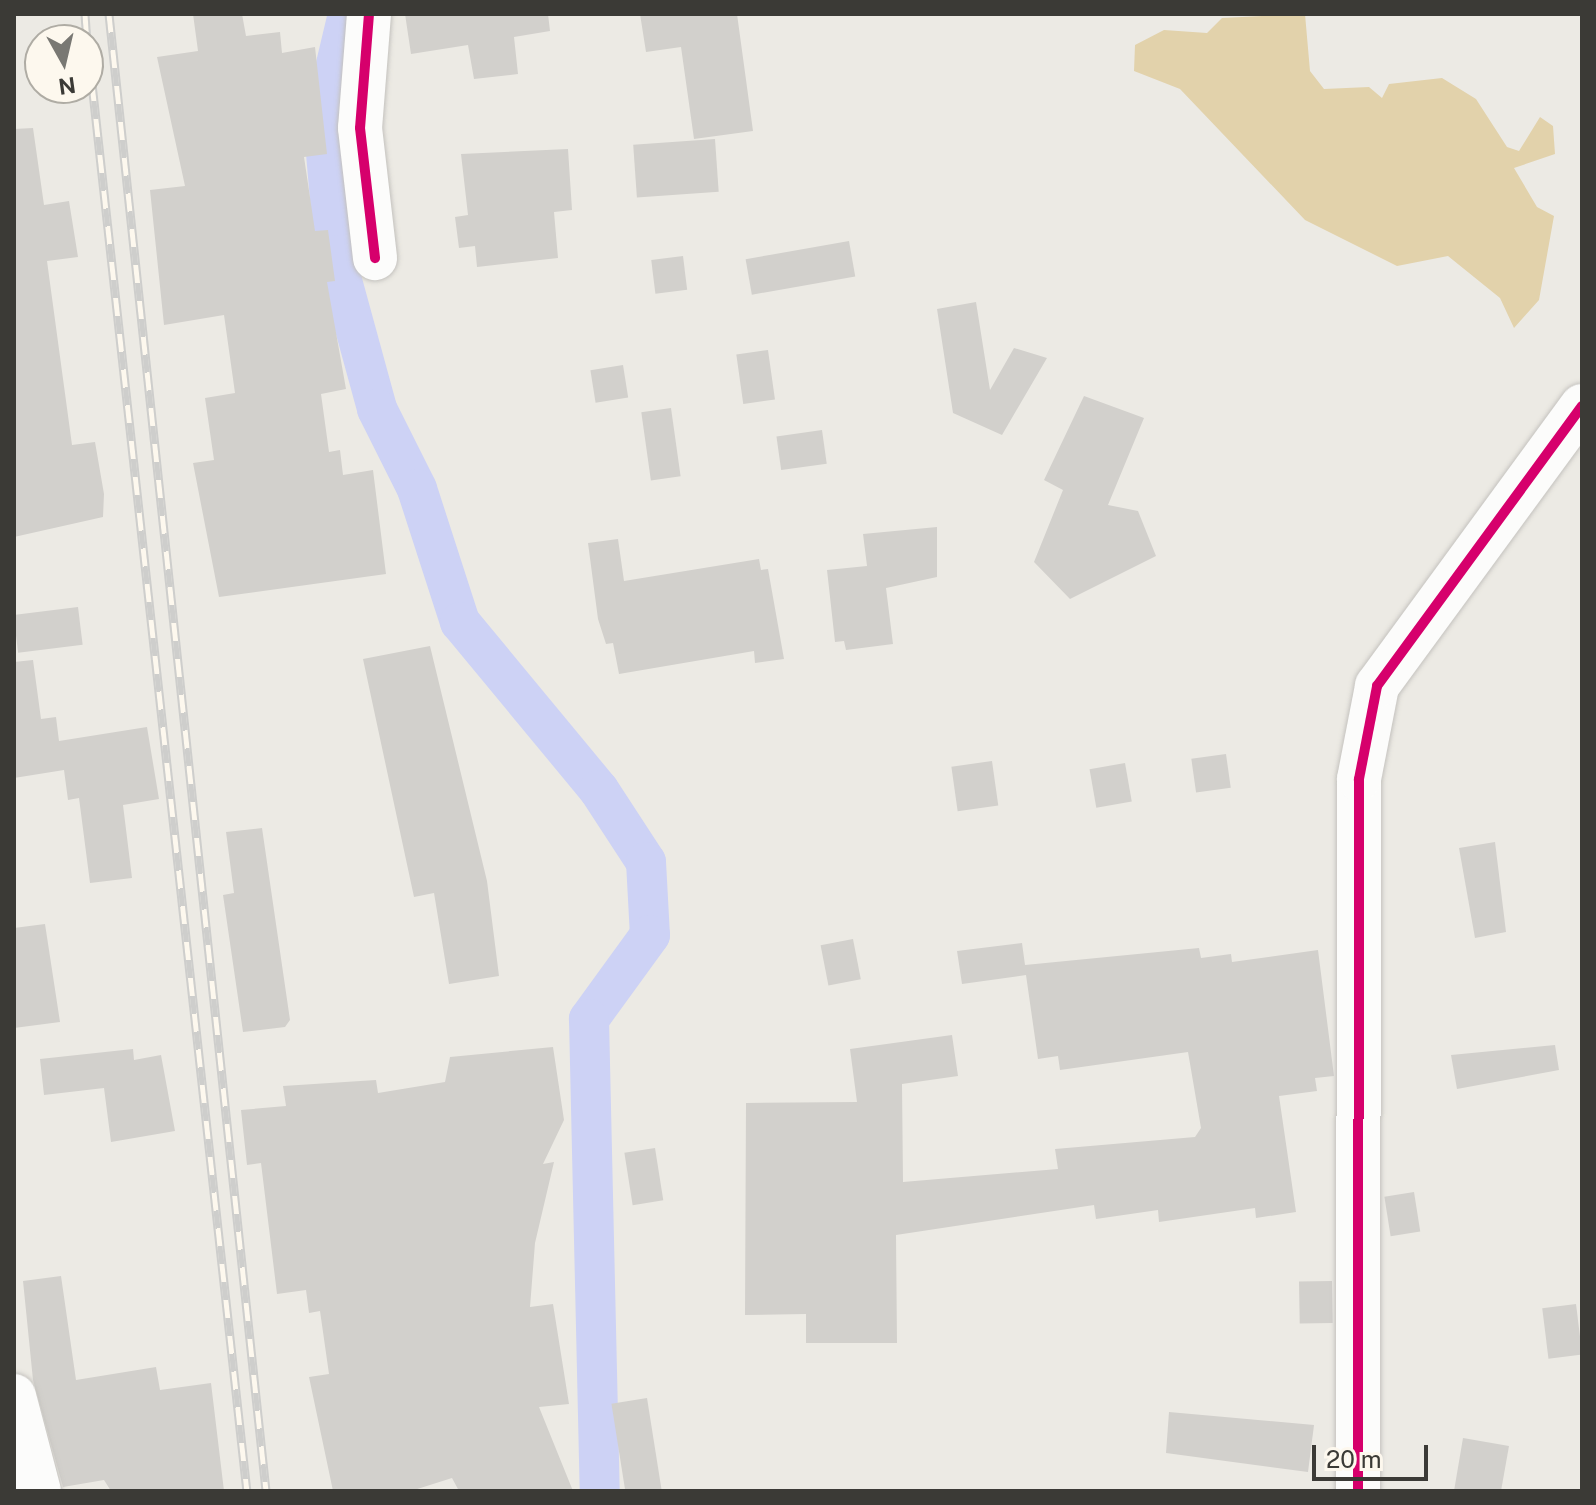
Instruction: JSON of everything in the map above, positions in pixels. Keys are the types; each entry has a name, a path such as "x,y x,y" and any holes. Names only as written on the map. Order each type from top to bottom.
{"street":[{"path":"369,14 360,128 375,258"},
{"path":"1358,1491 1359,779 1377,686 1582,406"},
{"path":"14,1396 39,1491"}],"shaded area":[{"path":"1305,14 1310,71 1324,89 1369,87 1382,98 1389,84 1442,78 1476,99 1507,147 1519,151 1540,117 1553,126 1555,154 1514,168 1537,207 1554,216 1539,300 1514,328 1500,298 1448,256 1397,266 1305,220 1180,89 1134,71 1135,45 1164,30 1207,33 1222,18"}],"building":[{"path":"193,14 242,14 246,36 280,32 282,53 315,47 327,154 304,157 315,231 328,230 335,281 327,282 346,389 321,394 329,452 340,450 343,475 373,470 386,574 219,597 193,463 214,460 205,398 235,393 224,315 164,325 150,190 185,186 157,57 198,51"},
{"path":"405,14 548,14 550,31 514,37 518,74 474,79 468,45 411,54"},
{"path":"640,14 737,14 753,131 694,139 681,47 646,52"},
{"path":"33,128 44,205 69,201 78,257 47,261 72,445 95,442 104,494 103,517 14,537 14,129"},
{"path":"715,139 719,192 637,198 633,145"},
{"path":"568,149 572,210 554,212 558,258 477,267 475,246 459,248 455,217 468,215 461,154"},
{"path":"849,241 855,276 752,295 746,259"},
{"path":"683,256 687,290 655,294 651,260"},
{"path":"976,302 990,390 1014,348 1047,358 1002,435 953,413 937,309"},
{"path":"768,350 775,400 743,404 736,354"},
{"path":"623,365 628,398 596,403 590,370"},
{"path":"1084,396 1144,418 1108,505 1138,511 1156,556 1070,599 1034,562 1063,490 1044,480"},
{"path":"671,408 681,476 651,481 641,412"},
{"path":"822,430 827,464 781,470 776,436"},
{"path":"937,527 937,577 886,588 893,644 846,650 844,641 835,642 827,570 867,566 863,534"},
{"path":"618,539 624,581 759,559 761,570 768,569 784,659 755,663 754,651 619,674 613,643 606,644 598,619 588,543"},
{"path":"78,607 83,645 18,653 14,615"},
{"path":"430,646 487,881 499,976 449,984 434,893 414,897 363,659"},
{"path":"33,660 41,719 56,717 59,741 147,727 159,799 123,805 132,878 90,883 79,798 68,800 64,770 14,778 14,662"},
{"path":"1226,754 1231,788 1196,793 1191,759"},
{"path":"992,761 998,806 958,811 951,767"},
{"path":"1125,763 1132,801 1096,808 1090,769"},
{"path":"262,828 290,1020 285,1027 243,1032 223,895 234,893 226,832"},
{"path":"1495,842 1506,932 1475,938 1459,848"},
{"path":"45,924 60,1022 14,1028 14,928"},
{"path":"853,939 861,979 828,986 821,945"},
{"path":"1022,943 1025,965 1199,948 1201,958 1231,954 1232,962 1318,950 1334,1076 1315,1078 1317,1091 1279,1096 1296,1212 1256,1218 1255,1208 1159,1222 1158,1210 1096,1219 1094,1205 896,1235 897,1343 806,1343 806,1314 745,1315 746,1103 857,1102 850,1049 952,1035 958,1076 902,1084 903,1182 1058,1169 1055,1149 1195,1137 1201,1128 1188,1052 1060,1070 1058,1056 1038,1059 1026,975 962,984 957,951"},
{"path":"1555,1045 1559,1070 1457,1089 1451,1055"},
{"path":"553,1047 564,1120 543,1164 554,1162 535,1243 530,1307 553,1304 569,1404 539,1407 573,1491 459,1491 452,1478 411,1491 333,1491 309,1377 329,1374 320,1311 309,1313 306,1290 277,1294 261,1163 247,1165 241,1110 286,1106 283,1086 376,1080 378,1093 445,1082 450,1057"},
{"path":"133,1049 134,1060 161,1055 175,1131 111,1142 104,1088 44,1095 40,1059"},
{"path":"655,1148 663,1200 633,1205 624,1153"},
{"path":"1414,1192 1420,1232 1391,1236 1384,1197"},
{"path":"61,1276 76,1380 156,1367 160,1390 211,1383 224,1491 111,1491 104,1480 63,1487 33,1380 23,1281"},
{"path":"1332,1281 1333,1323 1300,1324 1299,1282"},
{"path":"1576,1304 1582,1355 1548,1359 1542,1308"},
{"path":"647,1398 662,1491 625,1491 611,1404"},
{"path":"1169,1412 1314,1425 1308,1472 1166,1453"},
{"path":"1463,1438 1509,1446 1501,1491 1454,1491"}],"waterway":[{"path":"348,14 323,119 335,255 377,409 417,489 460,622 599,790 646,862 650,935 589,1019 600,1491"}],"railway":[{"path":"85,14 86,24"},
{"path":"109,14 266,1491"},
{"path":"94,104 247,1491"}],"cycle path":[{"path":"369,14 360,128 375,258"},
{"path":"1358,1491 1359,779 1377,686 1582,406"}]}
